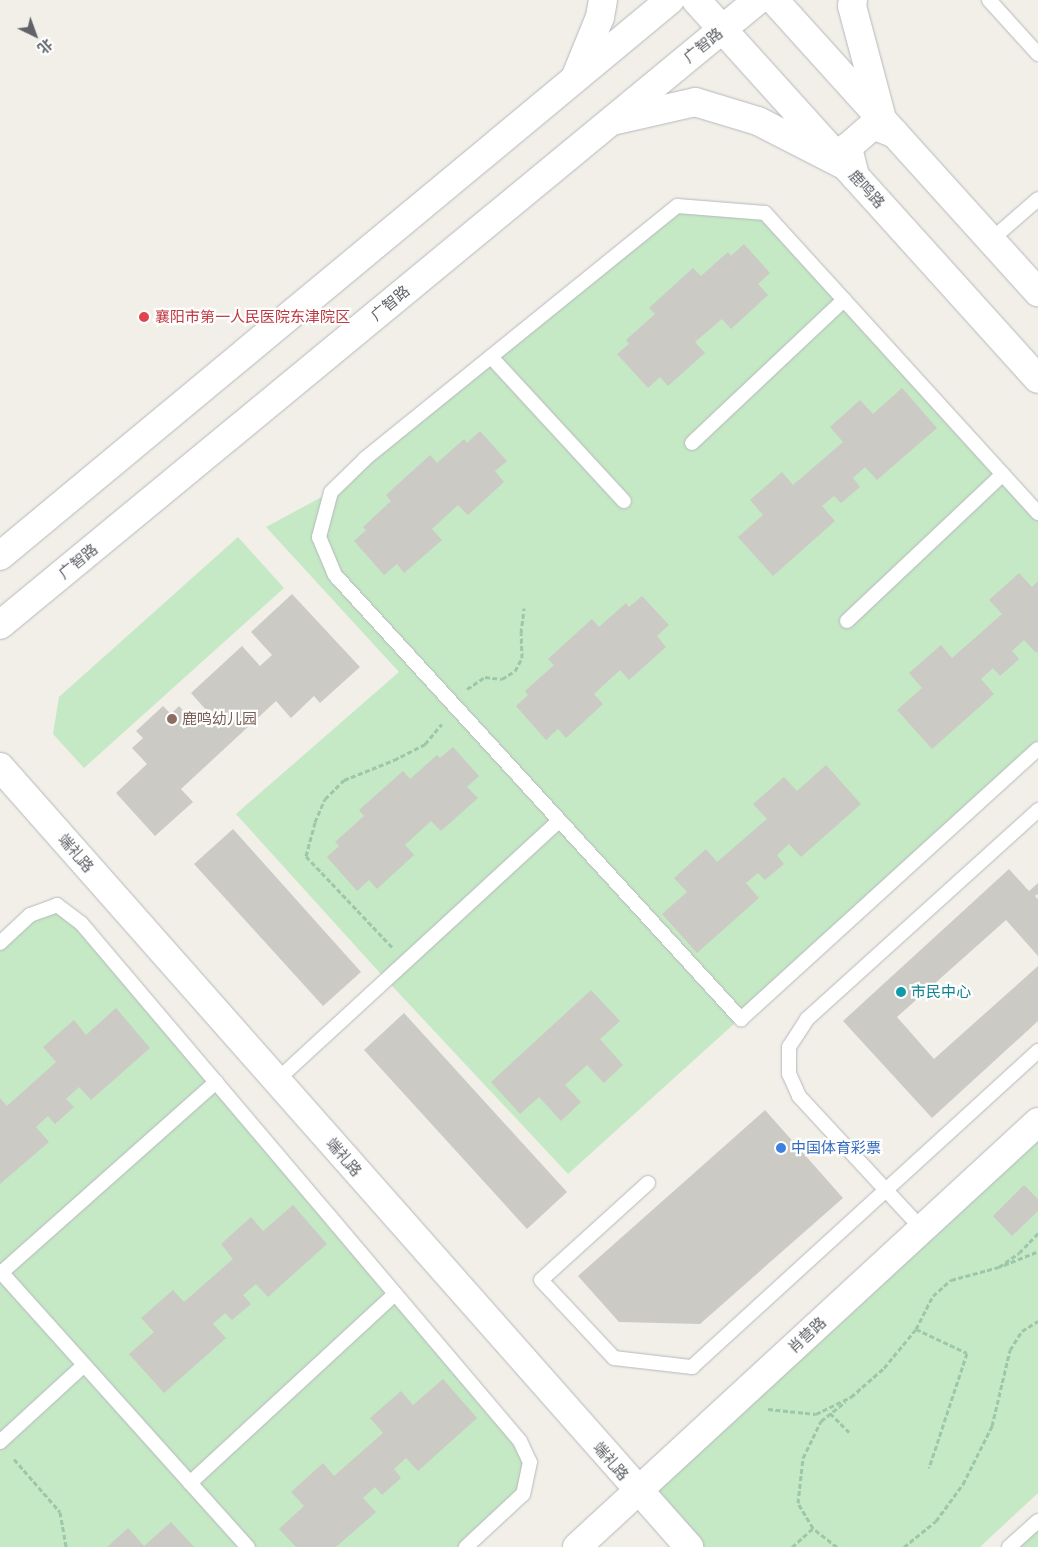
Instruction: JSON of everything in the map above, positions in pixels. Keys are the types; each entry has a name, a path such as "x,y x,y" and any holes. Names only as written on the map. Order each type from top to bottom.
{"street":[{"path":"576,78 600,17 603,0"},
{"path":"0,556 670,0"},
{"name":"鹿鸣路","path":"696,0 1038,379"},
{"name":"广智路","path":"0,625 758,0"},
{"path":"774,0 1038,292"},
{"path":"853,0 852,6 889,127"},
{"path":"610,122 695,102 758,122 850,171"},
{"path":"850,171 848,147 873,125 889,127"},
{"name":"端礼路","path":"0,767 689,1547"},
{"name":"肖营路","path":"577,1547 1038,1122"}],"lane":[{"path":"989,0 1038,54"},
{"path":"991,240 1038,199"},
{"path":"1038,513 765,213 677,206 365,459 331,492 319,536 335,575 740,1019 1038,749"},
{"path":"692,443 844,300"},
{"path":"491,357 624,501"},
{"path":"848,621 1002,474"},
{"path":"922,1229 799,1096 789,1074 789,1047 808,1019 1038,810"},
{"path":"276,1081 559,821"},
{"path":"0,943 30,915 57,905 81,923 520,1441 530,1462 523,1494 466,1547"},
{"path":"648,1183 541,1280 614,1358 692,1367 1038,1051"},
{"path":"216,1082 1,1272 248,1547"},
{"path":"190,1483 395,1294"},
{"path":"0,1442 84,1364"},
{"path":"1009,1547 1038,1521"}],"path":[{"path":"406,962 306,856 315,822 325,798 344,780 394,760 425,744 442,724 452,703 475,682 485,677 502,679 515,671 522,658 521,633 524,608"},
{"path":"999,1268 1019,1253 1038,1233"},
{"path":"837,1547 813,1528 798,1503 803,1458 821,1420 852,1397 884,1368 916,1329 934,1296 951,1280 999,1268 1038,1251"},
{"path":"904,1547 936,1521 963,1484 992,1426 1010,1350 1022,1331 1038,1320"},
{"path":"916,1329 966,1353 929,1468"},
{"path":"730,1405 816,1414 852,1397"},
{"path":"830,1413 849,1432"},
{"path":"12,1457 60,1512 66,1547"},
{"path":"792,1547 813,1528"}],"green space":[{"path":"677,206 765,213 1038,513 1038,749 568,1174 380,973 236,814 399,672 266,527 331,492"},
{"path":"238,537 284,588 84,768 53,734 59,697"},
{"path":"57,905 530,1462 523,1494 466,1547 0,1547 0,943"},
{"path":"1038,1122 1038,1493 980,1547 689,1547 638,1491"},
{"path":"1038,1521 1038,1547 1009,1547"}],"building":[{"path":"744,244 770,273 758,284 768,295 731,329 722,319 695,342 705,353 668,386 660,377 648,388 617,354 629,344 626,340 655,314 649,308 693,268 701,276 728,252 731,256"},
{"path":"902,388 937,428 877,480 865,467 853,478 860,487 841,503 834,496 822,506 835,521 773,576 738,537 763,515 750,500 782,472 793,485 843,442 830,427 860,400 873,414"},
{"path":"480,431 507,461 495,471 504,482 468,515 458,505 432,529 442,540 404,573 397,564 384,575 354,541 366,530 363,527 391,501 386,495 430,455 437,463 464,439 467,443"},
{"path":"1019,573 1032,587 1038,581 1038,651 1036,653 1024,640 1012,651 1019,659 1000,676 993,668 981,679 994,694 932,749 897,710 922,688 909,673 941,645 952,658 1002,614 989,600"},
{"path":"292,594 360,667 320,703 314,696 291,718 276,701 181,789 193,802 155,836 116,793 147,764 132,748 143,738 136,731 163,706 171,714 179,706 195,723 207,711 191,693 242,646 260,666 272,655 251,632"},
{"path":"642,596 669,625 657,636 666,647 629,680 620,670 594,694 603,704 566,738 558,729 546,740 516,706 528,695 525,691 554,665 548,659 592,619 599,627 626,603 629,607"},
{"path":"453,747 479,776 467,787 478,798 441,831 431,821 405,845 414,855 377,889 369,880 357,891 327,857 339,846 335,842 364,816 359,810 403,771 410,779 437,755 440,758"},
{"path":"826,765 861,804 801,857 789,844 777,855 784,864 765,880 758,873 746,883 759,898 697,953 662,914 687,892 674,878 706,849 717,862 767,819 753,804 784,777 797,791"},
{"path":"233,829 361,972 323,1006 194,864"},
{"name":"市民中心","path":"1009,869 1029,891 1038,883 1038,894 1035,896 1038,899 1038,956 1006,920 897,1017 934,1059 1038,966 1038,1021 932,1118 843,1021"},
{"path":"591,990 620,1021 600,1039 623,1065 604,1083 587,1065 565,1085 581,1102 561,1121 539,1097 520,1114 491,1082"},
{"path":"116,1008 150,1048 91,1100 79,1087 66,1099 74,1107 55,1124 48,1116 36,1127 49,1142 0,1184 0,1098 7,1106 56,1062 43,1047 74,1020 86,1035"},
{"path":"404,1013 567,1192 527,1229 364,1050"},
{"path":"765,1110 843,1198 700,1324 619,1322 578,1276"},
{"path":"1024,1185 1038,1199 1038,1211 1012,1236 993,1216"},
{"path":"293,1205 327,1244 268,1297 256,1284 243,1295 251,1304 232,1320 225,1313 213,1324 226,1338 164,1393 129,1354 154,1332 141,1318 173,1290 184,1302 233,1259 221,1244 251,1217 263,1231"},
{"path":"443,1379 477,1418 418,1471 406,1458 394,1469 401,1478 382,1495 375,1487 363,1498 376,1512 336,1547 296,1547 279,1529 304,1506 291,1492 323,1463 334,1476 383,1433 370,1418 401,1391 413,1405"},
{"path":"171,1522 194,1547 107,1547 128,1528 144,1546"}],"place":[{"name":"襄阳市第一人民医院东津院区","path":"144,317"},
{"name":"鹿鸣幼儿园","path":"172,719"},
{"name":"市民中心","path":"901,992"},
{"name":"中国体育彩票","path":"781,1148"}]}
